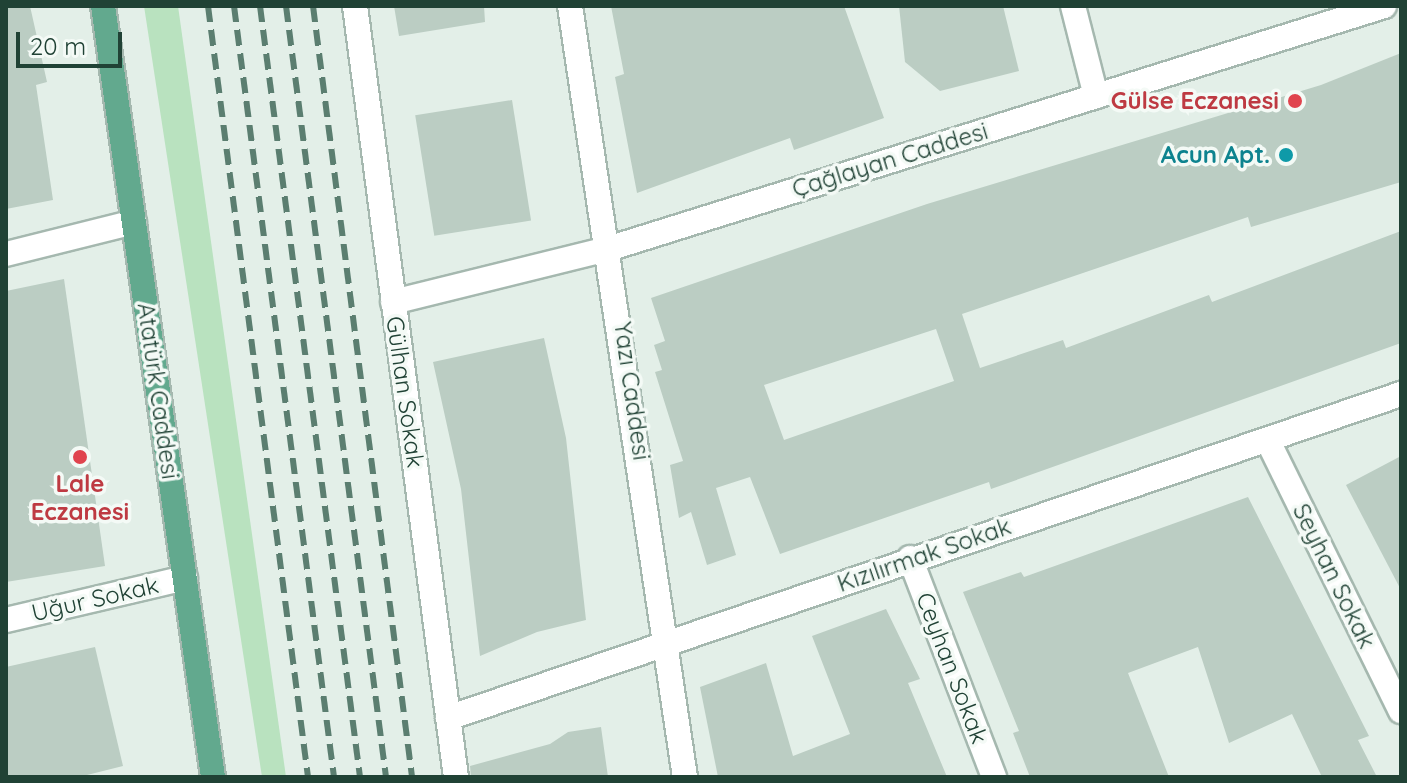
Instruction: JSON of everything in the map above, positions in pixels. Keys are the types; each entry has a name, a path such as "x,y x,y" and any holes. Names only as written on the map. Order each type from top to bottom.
{"main road":[{"name":"Atatürk Caddesi","path":"103,6 213,777"}],"street":[{"name":"Gülhan Sokak","path":"355,6 456,777"},
{"name":"Yazı Caddesi","path":"570,6 611,248 670,647 685,777"},
{"path":"1073,6 1096,96"},
{"name":"Çağlayan Caddesi","path":"393,302 611,248 1384,6"},
{"path":"6,254 134,222"},
{"name":"Kızılırmak Sokak","path":"448,718 670,647 910,558 1268,441 1401,394"},
{"name":"Seyhan Sokak","path":"1268,441 1401,711"},
{"name":"Ceyhan Sokak","path":"910,558 994,777"},
{"name":"Uğur Sokak","path":"6,620 185,578"}],"green space":[{"path":"144,6 178,6 286,777 262,777"}],"building":[{"path":"6,6 30,6 47,82 36,85 53,200 6,209"},
{"path":"394,6 484,6 485,22 399,36"},
{"path":"611,6 844,6 884,118 794,150 790,138 637,193 615,77 624,74"},
{"path":"899,6 1003,6 1019,71 940,91 905,62"},
{"path":"1401,53 1401,182 1251,227 1248,217 962,314 980,368 1063,340 1066,348 1209,295 1212,302 1401,231 1401,343 991,489 989,482 780,554 750,477 716,488 736,555 707,565 691,512 679,518 670,465 683,461 655,372 662,370 654,345 665,341 651,298 927,204 1321,85","holes":["936,329 954,381 784,440 764,385"]},
{"path":"512,100 531,220 434,236 415,115"},
{"path":"64,279 105,566 6,582 6,291"},
{"path":"544,338 566,438 586,620 537,632 480,656 461,489 433,362"},
{"path":"1401,456 1401,590 1346,485"},
{"path":"1248,497 1369,736 1358,740 1377,777 1322,777 1292,714 1229,743 1198,647 1128,673 1169,777 1030,777 1013,733 1019,731 963,592 1021,572 1024,577"},
{"path":"886,609 920,679 908,683 947,777 718,777 700,687 766,663 793,756 850,734 812,636"},
{"path":"95,647 123,766 79,777 6,777 6,667"},
{"path":"601,727 608,777 471,777 470,766 550,744 568,732"}],"railway":[{"path":"208,6 308,777"},
{"path":"234,6 334,777"},
{"path":"260,6 360,777"},
{"path":"286,6 386,777"},
{"path":"313,6 412,777"}],"place":[{"name":"Gülse Eczanesi","path":"1295,101"},
{"name":"Acun Apt.","path":"1286,155"},
{"name":"Lale Eczanesi","path":"80,457"}]}
